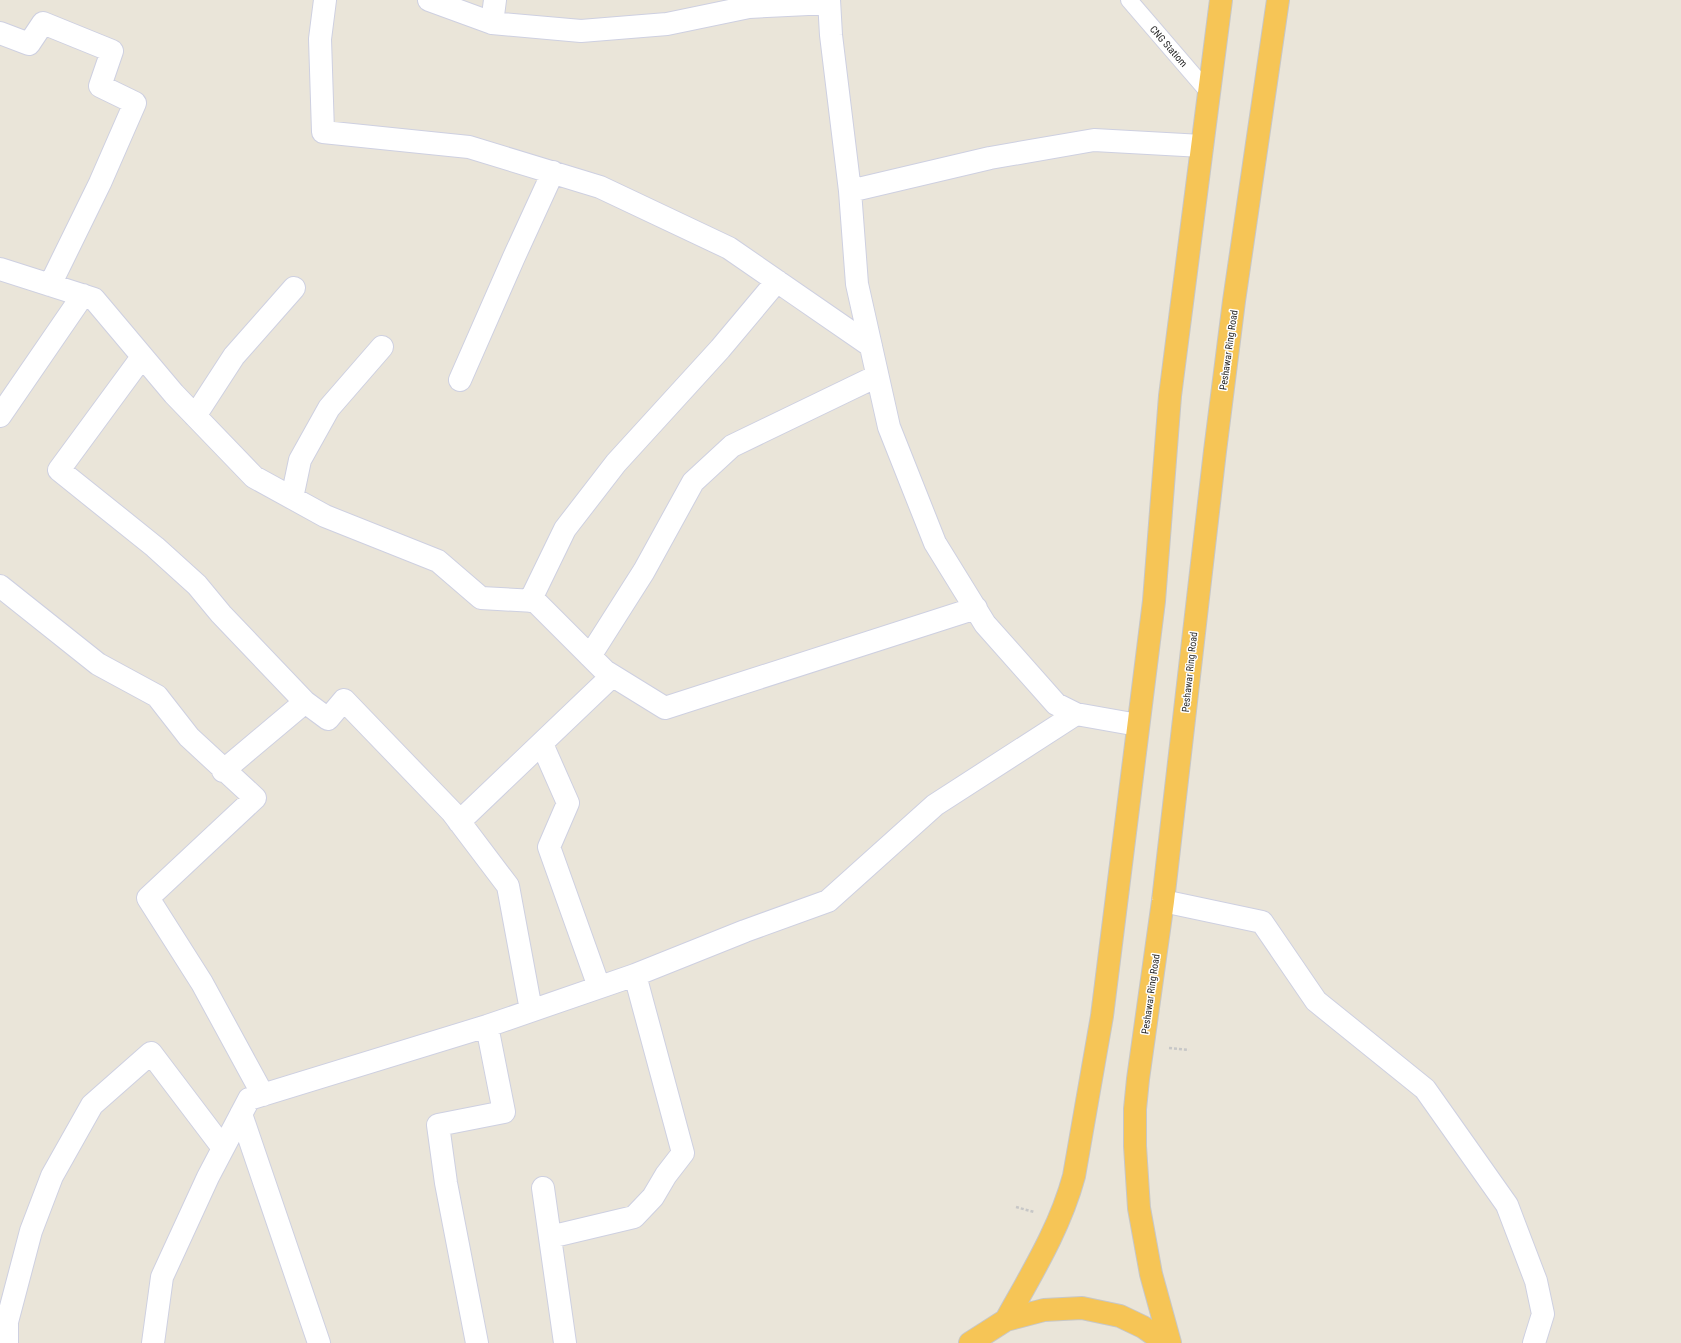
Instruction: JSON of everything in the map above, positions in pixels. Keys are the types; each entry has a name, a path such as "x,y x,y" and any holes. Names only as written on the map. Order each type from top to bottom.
{"highway":[{"path":"1006,1320 1054,1233 1068,1196 1074,1176 1102,1016 1154,601 1170,396 1221,0"},
{"name":"Peshawar Ring Road","path":"1170,1343 1151,1274 1139,1208 1135,1146 1138,1079 1163,900 1210,486 1234,301 1278,0"},
{"path":"970,1343 1006,1320 1044,1310 1082,1308 1120,1316 1143,1327 1166,1343"}],"street":[{"path":"325,0 320,39 323,132 469,147 600,187 729,248 871,346"},
{"path":"429,0 492,23 582,31 667,24 749,7 829,2 831,36 850,191 857,284 889,427 935,543 985,624 1056,704 1076,714 1138,725"},
{"path":"492,23 496,0"},
{"path":"0,33 29,44 43,23 112,51 100,86 135,103 100,183 50,285"},
{"path":"850,191 990,158 1094,140 1202,146"},
{"path":"460,380 553,172"},
{"path":"0,269 94,299 174,394 254,477 325,516 438,561 481,598 535,601 605,671 665,708 976,608"},
{"path":"530,601 565,529 616,463 720,349 777,282"},
{"path":"195,416 234,356 294,288"},
{"path":"0,416 83,295"},
{"path":"292,498 300,460 329,408 382,347"},
{"path":"142,356 59,470 155,547 198,585 221,614 305,702 328,719 344,700 452,812 508,886 531,1010"},
{"path":"590,656 644,572 693,482 732,446 877,376"},
{"path":"0,586 98,664 157,696 189,737 254,798 148,898 202,983 263,1095"},
{"path":"459,822 612,676"},
{"path":"223,770 305,702"},
{"path":"153,1343 162,1277 208,1177 250,1099 487,1026 635,975 745,930 828,900 935,805 1076,714"},
{"path":"542,744 568,803 549,847 598,987"},
{"path":"1163,900 1262,922 1316,1001 1425,1089 1507,1205 1536,1281 1543,1314 1534,1343"},
{"path":"550,1237 634,1216 653,1196 666,1175 684,1153 635,975"},
{"path":"477,1343 446,1183 438,1124 504,1112 487,1026"},
{"path":"7,1343 6,1322 31,1231 52,1176 92,1104 151,1053 223,1148"},
{"path":"241,1114 319,1343"},
{"path":"543,1188 565,1343"}],"lane":[{"name":"CNG Statiom","path":"1129,0 1209,93"}]}
